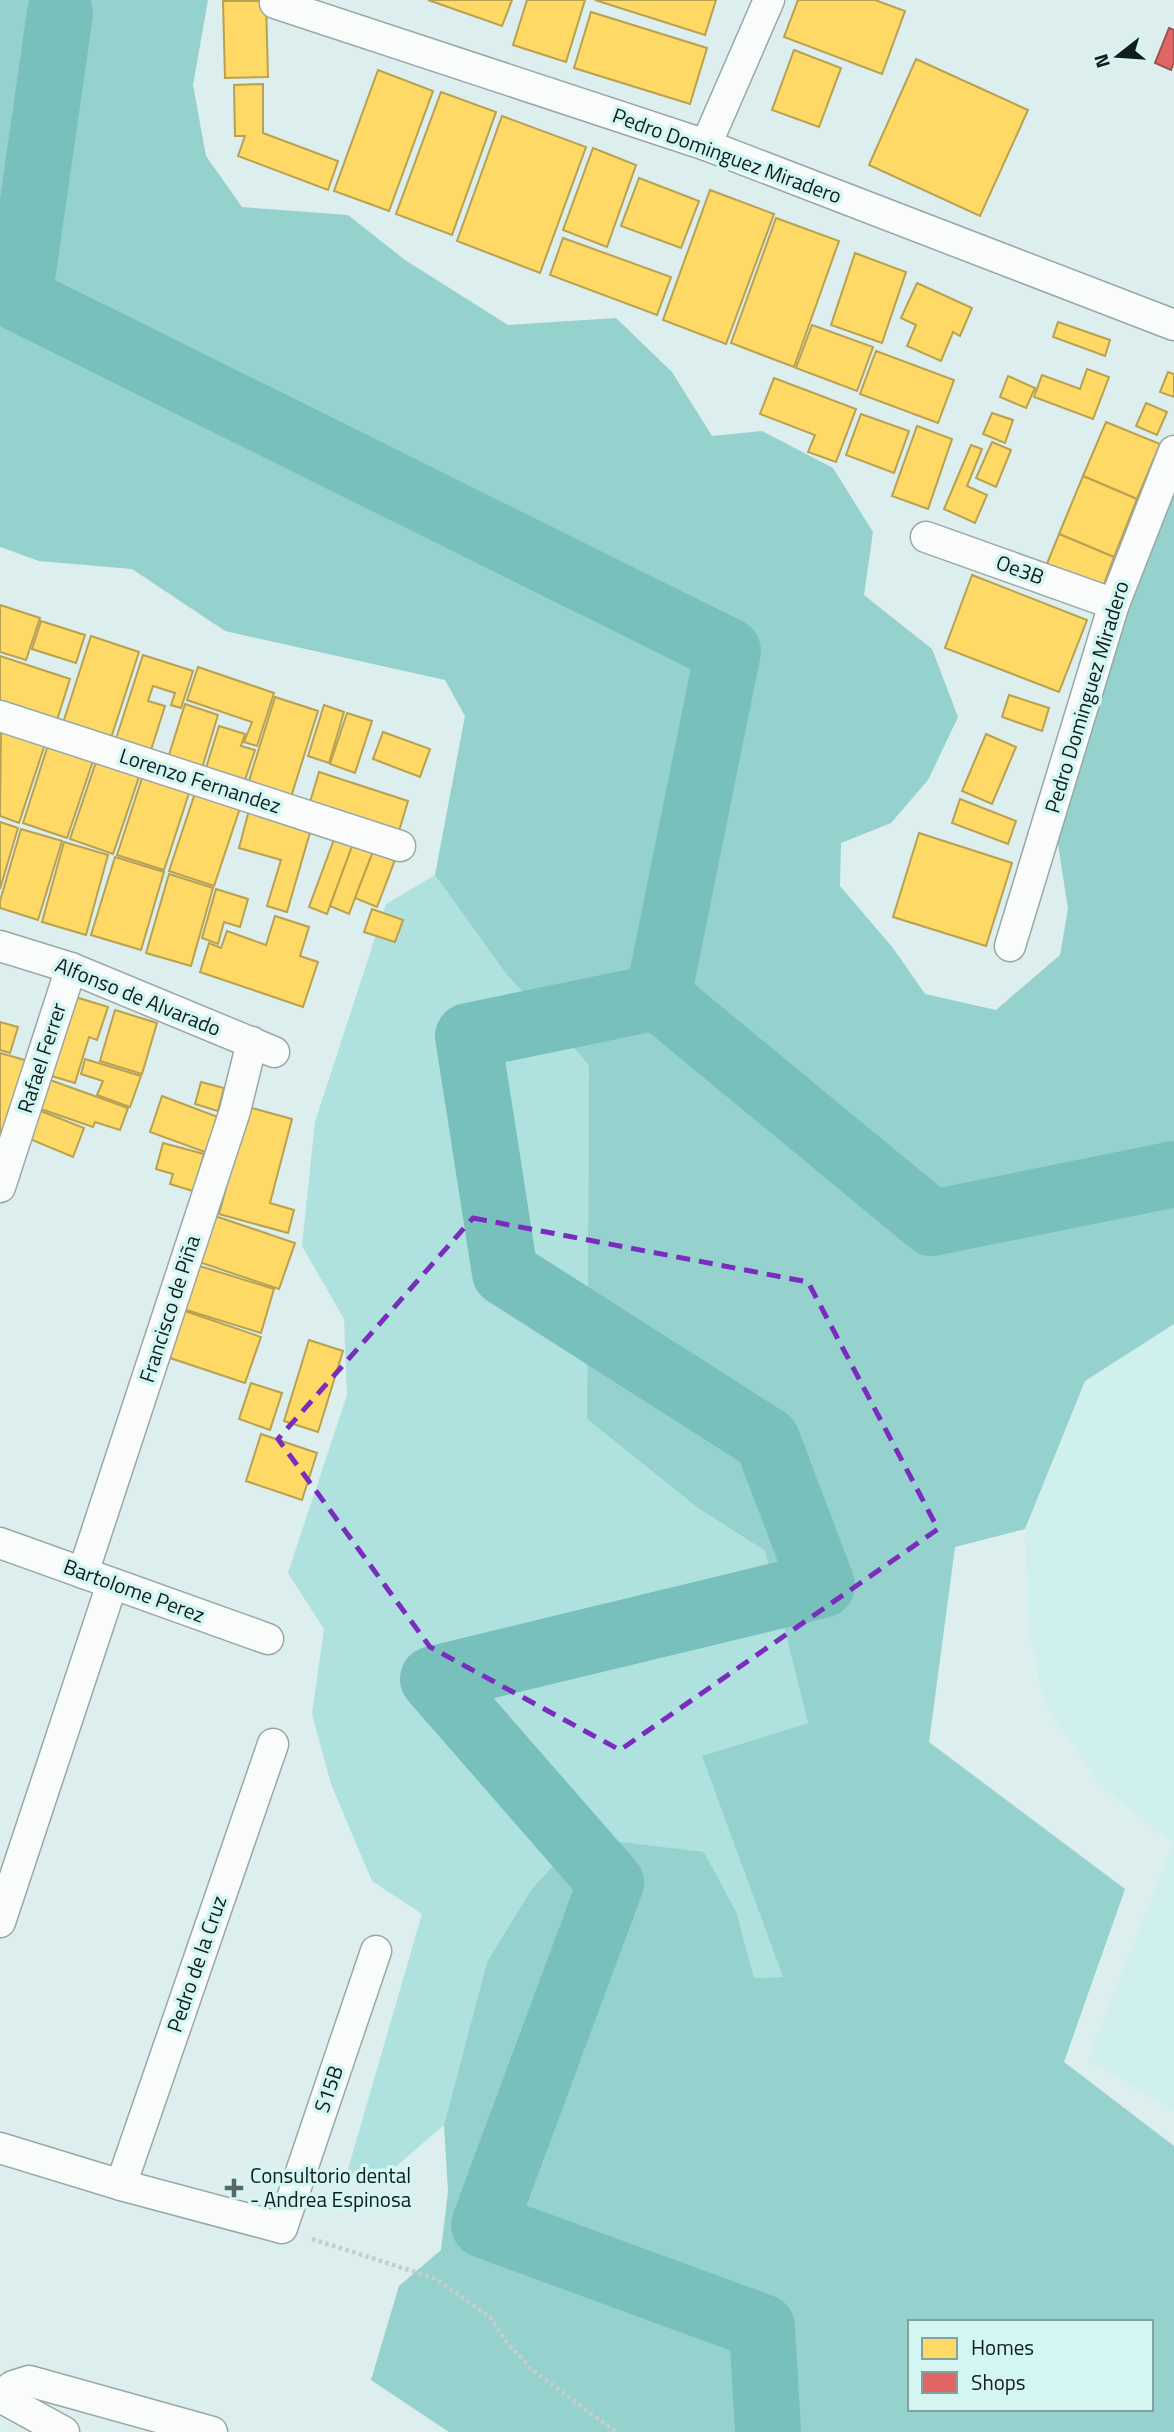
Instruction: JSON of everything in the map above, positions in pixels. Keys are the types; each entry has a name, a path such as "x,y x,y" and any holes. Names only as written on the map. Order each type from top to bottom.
{"street":[{"path":"706,145 769,0"},
{"name":"Pedro Dominguez Miradero","path":"275,3 706,145 1174,324"},
{"name":"Pedro Dominguez Miradero","path":"1010,946 1114,604 1174,451"},
{"name":"Oe3B","path":"926,537 1114,604"},
{"name":"Lorenzo Fernandez","path":"0,716 400,846"},
{"name":"Alfonso de Alvarado","path":"0,946 71,968 263,1047"},
{"name":"Rafael Ferrer","path":"0,1187 71,968"},
{"name":"Francisco de Piña","path":"83,1573 235,1111 263,1047"},
{"name":"Bartolome Perez","path":"0,1543 268,1639"},
{"path":"0,1922 112,1584"},
{"name":"Pedro de la Cruz","path":"121,2185 273,1744"},
{"name":"S15B","path":"282,2228 376,1951"},
{"path":"0,2148 121,2185 282,2228"},
{"path":"64,2432 0,2397 13,2386 29,2381 212,2432"}],"path":[{"path":"282,2228 381,2263 434,2278 490,2318 531,2369 616,2432"}],"highlighted area":[{"path":"473,1218 808,1282 938,1529 620,1750 430,1647 278,1439"}],"shaded area":[{"path":"0,0 208,0 193,85 206,156 242,207 348,215 405,260 508,325 616,318 672,372 712,436 762,431 833,468 873,532 864,595 932,649 958,717 928,780 891,823 841,843 840,886 893,948 925,994 996,1010 1060,955 1068,909 1056,831 1118,616 1174,473 1174,1324 1085,1381 1025,1529 955,1547 929,1742 1125,1889 1064,2062 1174,2146 1174,2432 449,2432 371,2380 399,2286 441,2250 448,2191 444,2125 487,1962 531,1890 560,1858 603,1840 704,1852 737,1914 754,1978 783,1977 702,1756 808,1723 765,1551 698,1508 587,1419 589,1065 507,975 435,875 465,716 445,680 225,631 132,569 39,561 0,547"},
{"path":"435,875 507,975 589,1065 587,1419 698,1508 765,1551 808,1723 703,1756 783,1977 754,1978 737,1914 603,1840 560,1858 531,1890 487,1962 444,2125 378,2182 346,2176 422,1914 372,1881 331,1784 312,1714 324,1629 288,1573 347,1395 344,1319 302,1246 315,1122 386,904"},
{"path":"1174,1324 1174,2111 1088,2060 1173,1844 1101,1785 1044,1703 1029,1629 1025,1529 1085,1381"}],"building: Homes":[{"path":"428,0 512,0 502,26"},
{"path":"527,0 585,0 566,62 513,45"},
{"path":"595,0 716,0 705,35"},
{"path":"798,0 875,0 905,11 882,74 784,37"},
{"path":"223,1 266,1 268,77 225,78"},
{"path":"591,12 707,48 690,104 574,68"},
{"path":"794,50 841,68 819,127 772,110"},
{"path":"916,59 1028,110 980,216 869,165"},
{"path":"378,70 433,91 389,211 334,191"},
{"path":"263,84 263,133 338,161 328,190 238,156 245,136 235,136 234,85"},
{"path":"441,92 496,112 452,235 396,214"},
{"path":"502,116 586,147 540,273 457,241"},
{"path":"593,148 636,165 607,247 563,230"},
{"path":"639,178 699,201 681,248 621,226"},
{"path":"710,190 774,214 726,344 663,320"},
{"path":"776,218 839,241 794,367 731,343"},
{"path":"563,238 671,277 657,315 550,275"},
{"path":"855,253 906,272 882,343 831,325"},
{"path":"917,283 972,308 960,336 953,332 941,361 907,346 916,325 901,318"},
{"path":"1058,322 1110,340 1105,356 1053,337"},
{"path":"812,325 873,347 857,391 796,368"},
{"path":"876,351 954,380 938,423 860,394"},
{"path":"1087,369 1109,377 1093,419 1034,397 1042,375 1080,389"},
{"path":"1168,372 1174,374 1174,397 1160,392"},
{"path":"1008,376 1035,388 1026,408 1000,397"},
{"path":"774,378 856,409 836,462 808,452 815,435 760,414"},
{"path":"1146,403 1167,412 1157,435 1136,426"},
{"path":"992,413 1013,420 1005,443 983,434"},
{"path":"861,414 909,431 894,473 846,455"},
{"path":"1106,422 1160,444 1137,499 1083,476"},
{"path":"917,426 952,439 928,509 892,496"},
{"path":"992,442 1011,450 996,487 976,478"},
{"path":"971,445 982,449 967,486 987,495 975,523 944,509"},
{"path":"1083,476 1137,499 1114,557 1059,534"},
{"path":"1059,534 1114,557 1101,592 1044,571"},
{"path":"972,575 1087,620 1059,692 945,648"},
{"path":"0,605 40,618 26,660 0,652"},
{"path":"41,621 85,635 76,663 32,649"},
{"path":"91,636 139,652 111,738 63,723"},
{"path":"143,655 193,671 181,708 171,705 175,693 153,686 148,701 165,706 151,750 116,739"},
{"path":"0,656 70,679 57,720 0,702"},
{"path":"198,667 274,693 257,746 244,742 252,722 187,700"},
{"path":"1009,695 1049,708 1042,731 1002,717"},
{"path":"275,697 318,711 291,797 248,784"},
{"path":"185,704 218,715 202,768 168,758"},
{"path":"324,705 344,712 329,763 308,756"},
{"path":"347,713 372,721 355,773 330,764"},
{"path":"219,726 245,734 241,746 255,750 244,783 205,771"},
{"path":"1,729 45,744 19,823 0,816"},
{"path":"383,732 430,749 420,777 373,759"},
{"path":"986,734 1016,747 992,804 962,791"},
{"path":"49,742 94,758 67,838 23,823"},
{"path":"97,759 140,774 113,854 70,839"},
{"path":"319,772 408,801 399,831 310,802"},
{"path":"143,775 190,790 164,870 117,855"},
{"path":"195,793 240,808 214,886 169,871"},
{"path":"960,799 1016,821 1008,844 952,823"},
{"path":"249,810 311,829 287,912 267,906 281,860 239,848"},
{"path":"0,822 18,828 0,889"},
{"path":"21,829 62,841 38,920 0,908"},
{"path":"919,833 1012,863 986,946 893,917"},
{"path":"336,834 354,841 327,914 309,907"},
{"path":"354,841 374,849 349,914 330,906"},
{"path":"64,842 108,855 86,935 42,922"},
{"path":"374,849 396,857 377,907 355,898"},
{"path":"115,857 164,872 141,950 91,935"},
{"path":"169,874 213,888 191,966 146,953"},
{"path":"216,889 248,899 240,927 224,922 218,944 202,938"},
{"path":"372,909 403,920 395,942 364,932"},
{"path":"275,916 309,927 300,956 318,962 303,1007 200,972 209,943 221,948 227,931 266,945"},
{"path":"72,996 108,1007 97,1040 89,1037 75,1083 48,1075"},
{"path":"115,1010 157,1023 142,1074 100,1061"},
{"path":"0,1022 18,1027 10,1053 0,1050"},
{"path":"0,1053 28,1061 5,1136 0,1135"},
{"path":"85,1059 141,1076 130,1107 97,1095 103,1081 81,1074"},
{"path":"50,1080 128,1108 120,1130 95,1122 93,1127 41,1109"},
{"path":"201,1082 224,1088 218,1111 195,1104"},
{"path":"162,1096 218,1117 205,1152 150,1132"},
{"path":"248,1107 292,1119 270,1203 294,1210 288,1233 219,1214"},
{"path":"36,1109 84,1128 73,1157 25,1137"},
{"path":"163,1143 204,1154 193,1191 170,1184 173,1174 156,1169"},
{"path":"215,1216 295,1243 279,1289 199,1262"},
{"path":"193,1264 274,1289 261,1333 180,1308"},
{"path":"185,1311 261,1337 245,1383 170,1358"},
{"path":"309,1340 343,1351 318,1432 284,1421"},
{"path":"251,1383 282,1393 270,1430 239,1419"},
{"path":"261,1434 317,1453 302,1500 246,1481"}],"building: Shops":[{"path":"1169,28 1174,30 1174,62 1171,70 1155,63"}],"waterway":[{"path":"60,13 19,299 728,651 658,997"},
{"path":"658,997 468,1036 505,1273 767,1440 822,1585 433,1679 611,1883 484,2225 762,2327 768,2432"},
{"path":"658,997 932,1223 1174,1174"}],"place":[{"name":"Consultorio dental - Andrea Espinosa","path":"234,2188"}]}
